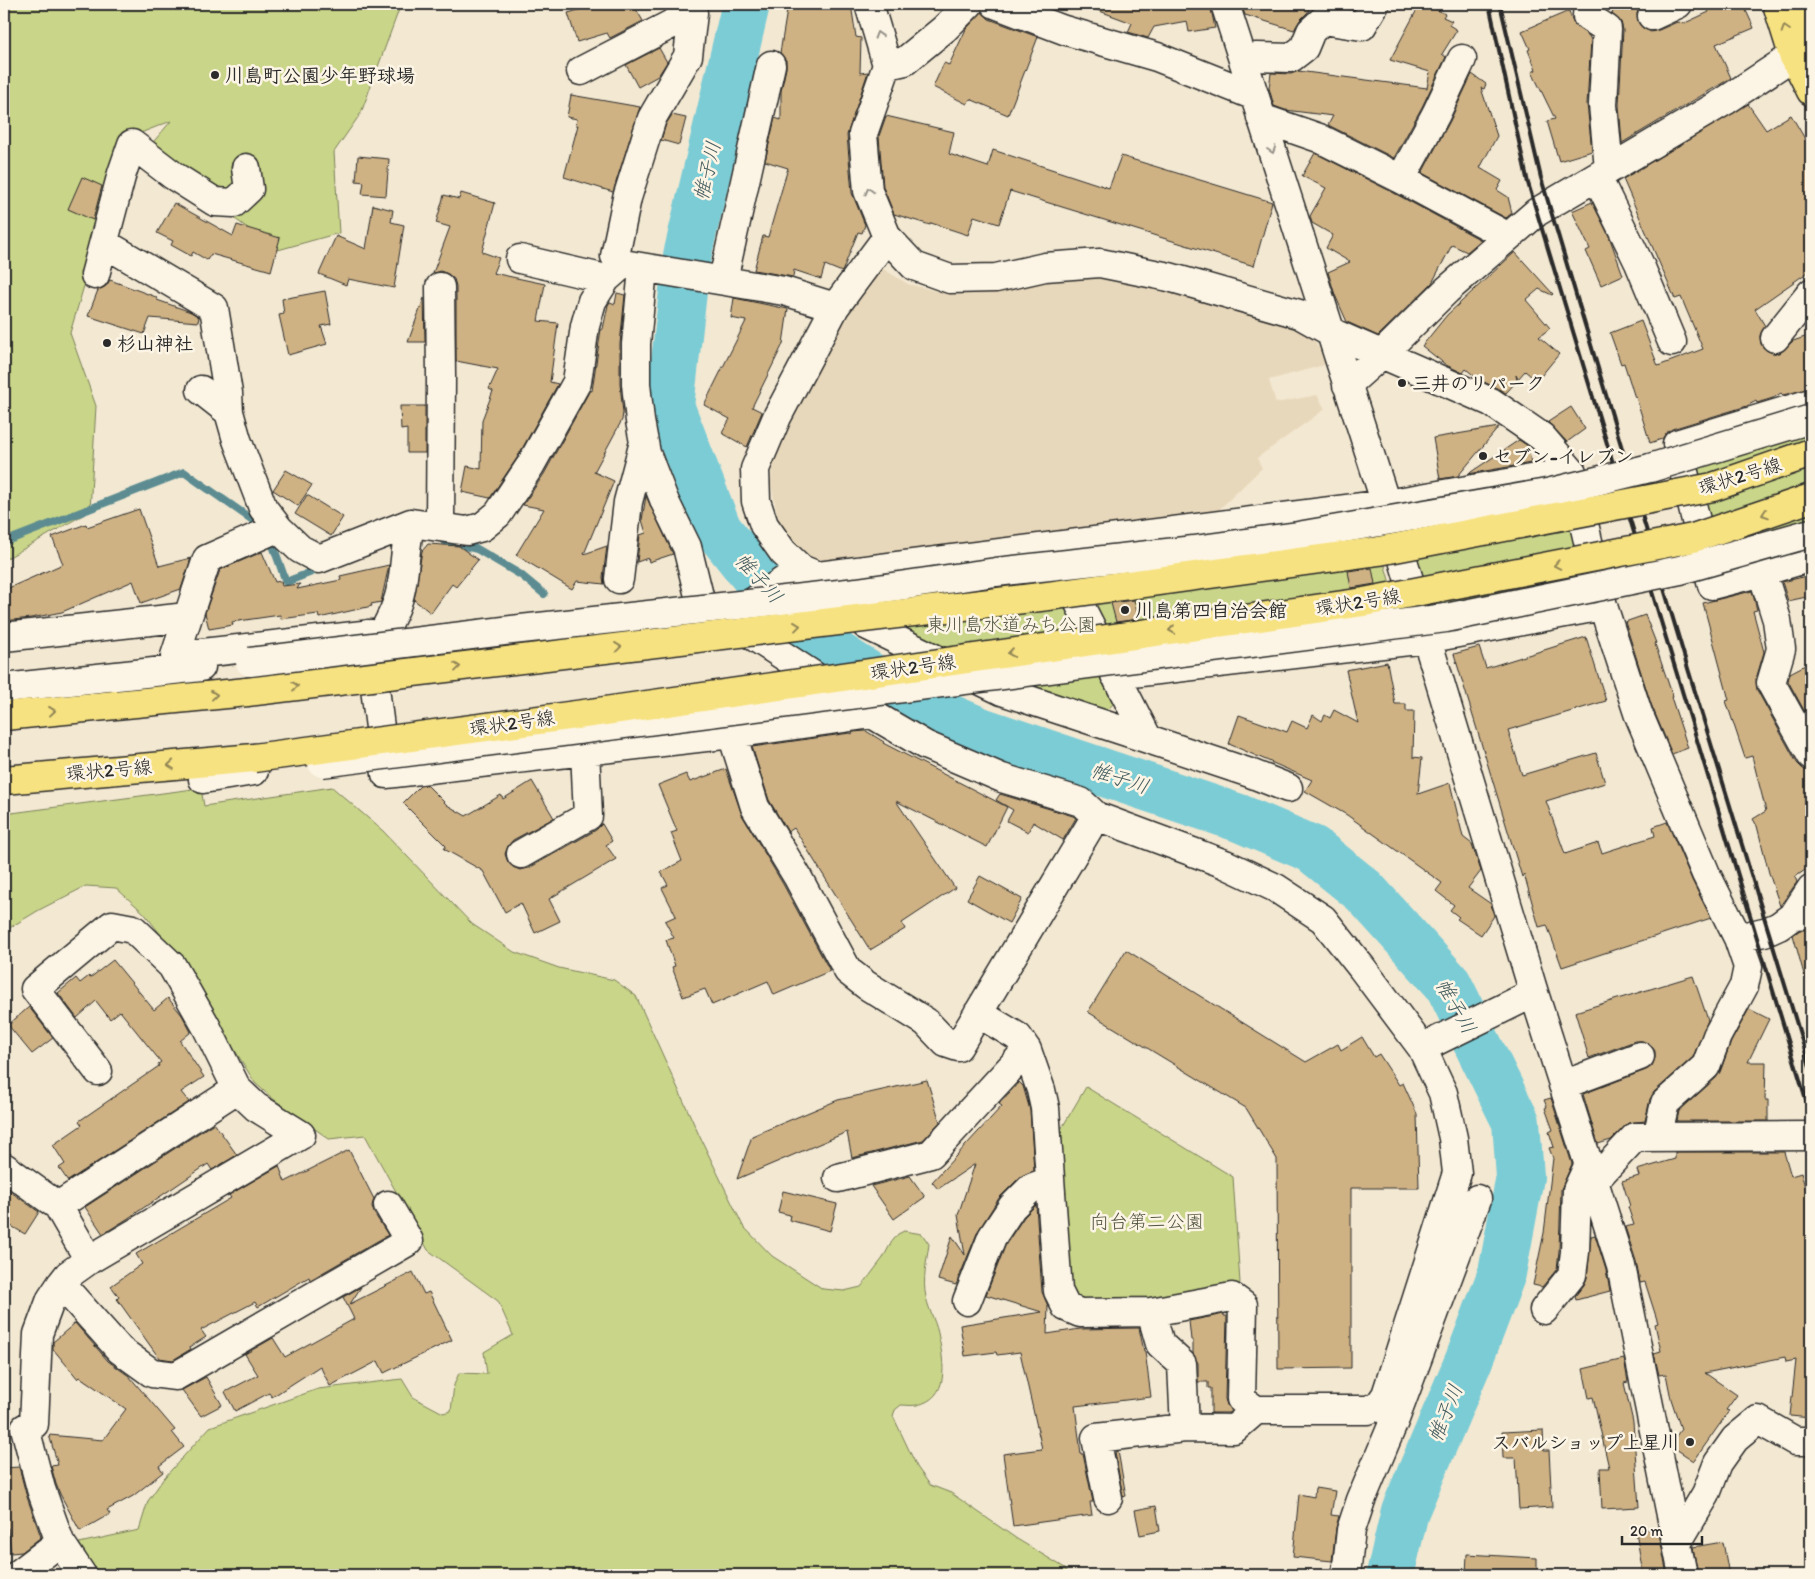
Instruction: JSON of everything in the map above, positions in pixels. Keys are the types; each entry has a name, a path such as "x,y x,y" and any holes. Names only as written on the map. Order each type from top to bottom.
{"main road":[{"path":"1777,4 1802,49 1811,91"},
{"path":"1802,4 1811,34"},
{"name":"環状2号線","path":"4,716 247,692 1048,596 1379,551 1714,487 1811,453"},
{"name":"環状2号線","path":"4,780 254,764 1364,602 1693,538 1811,498"}],"street":[{"path":"869,4 887,65 863,134 868,191 887,237 914,266 950,279 996,278 1044,267 1100,263 1169,277 1299,314 1332,332 1491,402 1542,437 1572,472 1604,606 1638,713 1706,874 1738,938 1748,967 1744,986 1716,1036 1706,1066 1665,1103 1658,1137"},
{"path":"887,65 905,61 944,29 968,4"},
{"path":"995,4 1064,30 1157,57 1401,179 1507,236"},
{"path":"1225,4 1386,504 1426,639 1522,998 1563,1085 1621,1266 1683,1575"},
{"path":"1244,62 1256,57 1292,58 1304,48 1311,31 1323,20 1362,26 1375,4"},
{"path":"1588,4 1587,16 1607,29 1603,105 1603,173 1672,342"},
{"path":"1652,16 1678,4"},
{"path":"581,72 690,8"},
{"path":"690,8 688,56 652,118 627,198 615,256 631,270 636,344 636,384 644,442 665,502 687,547 699,596 697,603"},
{"path":"1347,385 1507,236 1549,204 1725,101 1802,49"},
{"path":"1401,179 1436,114 1462,59"},
{"path":"721,280 771,65"},
{"path":"95,274 122,173 132,144 174,176 215,202 234,203 249,188 246,168"},
{"path":"887,237 835,307 777,417 755,469 756,501 764,525 782,552 866,625 1002,691 1250,773 1288,788"},
{"path":"104,243 214,308 228,393 229,412 237,440 271,531 318,559 440,526 467,531 482,527 498,514 530,466 577,382 585,326 592,301 631,270"},
{"path":"520,259 721,280 784,291 835,307"},
{"path":"440,287 440,526"},
{"path":"1775,338 1811,293"},
{"path":"201,390 229,412"},
{"path":"1811,403 1677,444 1712,585 1811,558"},
{"path":"4,688 250,662 512,630 857,592 996,572 1194,550 1298,536 1547,493 1650,468 1811,420"},
{"path":"619,579 628,502 644,442"},
{"path":"736,614 805,572 1050,547 1386,504 1572,472"},
{"path":"271,531 207,559 175,656 690,600 736,614 872,714 926,745 1002,778 1081,802 1096,816 1225,864 1276,888 1323,919 1362,968 1431,1044 1453,1138 1457,1173 1386,1395 1387,1412"},
{"path":"203,779 254,764 1446,618 1680,570 1811,533"},
{"path":"408,535 400,593 394,614 376,633 386,774 732,734 872,714"},
{"path":"1050,547 1148,739"},
{"path":"1762,572 1777,620 1781,649 1771,683 1808,744"},
{"path":"1115,675 1426,639 1604,606"},
{"path":"4,637 187,617"},
{"path":"732,734 755,807 797,876 848,970 866,985 926,1022 946,1043 958,1047 1096,816"},
{"path":"521,854 588,816 585,750"},
{"path":"1738,938 1768,931 1803,914 1811,889"},
{"path":"82,1575 60,1542 41,1489 25,1428 34,1424 38,1334 51,1299 68,1275 89,1260 301,1135 256,1107 237,1089 206,1026 172,966 133,929 112,925 35,989 98,1071"},
{"path":"1431,1044 1522,998"},
{"path":"978,1013 1018,1037 1027,1050 1041,1090 1045,1108 1058,1291 1066,1307 1080,1314 1151,1312 1232,1297 1243,1305 1241,1399 1256,1410 1368,1410 1387,1412"},
{"path":"838,1178 931,1154 1027,1050"},
{"path":"1563,1085 1640,1056"},
{"path":"58,1206 237,1089"},
{"path":"1544,1310 1572,1275 1576,1252 1577,1190 1592,1172 1635,1137 1811,1136"},
{"path":"4,1167 58,1206 89,1260"},
{"path":"967,1301 992,1237 1012,1207 1031,1188 1050,1180"},
{"path":"1346,1575 1351,1530 1387,1412 1477,1199"},
{"path":"61,1284 120,1350 152,1373 176,1376 409,1241 388,1205"},
{"path":"1151,1312 1160,1344 1182,1364 1185,1428"},
{"path":"1108,1498 1096,1438 1185,1428 1234,1429 1256,1410"},
{"path":"1677,1543 1706,1494 1718,1463 1735,1439 1758,1420 1795,1441 1811,1441"},
{"path":"17,1575 60,1542"}],"shaded area":[{"path":"880,267 908,284 940,292 971,291 1051,277 1097,277 1225,303 1311,334 1328,364 1269,380 1276,403 1317,395 1325,409 1257,458 1262,468 1206,522 818,568 784,529 777,514 771,483 773,459 777,445 862,288"}],"green space":[{"path":"4,4 401,4 361,113 334,152 339,233 278,250 144,153 171,121 128,138 70,333 96,406 90,511 4,560"},
{"path":"1811,412 1811,549 1717,574 1685,450"},
{"path":"1565,482 1591,603 1437,631 1402,514"},
{"name":"東川島水道みち公園","path":"1371,518 1405,635 1123,671 1065,555"},
{"name":"東川島水道みち公園","path":"1044,562 1113,704 1102,716 1005,683 879,620 840,589"},
{"path":"332,787 383,831 472,924 514,952 559,968 614,980 636,996 699,1135 743,1226 772,1256 823,1289 844,1291 861,1287 898,1234 904,1231 922,1234 929,1244 924,1284 927,1302 938,1333 943,1368 942,1378 940,1387 928,1401 915,1405 901,1405 895,1410 893,1416 917,1467 930,1485 951,1493 1017,1539 1065,1568 1069,1575 98,1575 79,1543 139,1530 148,1501 164,1478 210,1427 318,1389 402,1379 413,1397 443,1413 451,1411 454,1385 459,1373 487,1374 484,1352 513,1335 498,1301 428,1250 365,1135 329,1139 272,1098 255,1083 177,956 144,913 116,888 86,886 39,910 11,927 4,935 4,814 201,788 204,806"},
{"name":"向台第二公園","path":"1086,1087 1233,1177 1240,1283 1231,1290 1148,1306 1072,1302 1060,1131"}],"building":[{"path":"600,4 633,4 643,21 610,38 607,33 577,42 568,13"},
{"path":"788,4 851,4 856,37 861,38 860,73 868,72 847,135 852,193 865,225 862,233 858,232 842,272 825,265 821,279 794,270 793,277 754,270 763,236 768,237 788,168 765,161 775,118 781,120 781,91 786,60 780,53"},
{"path":"1086,4 1210,4 1215,28 1189,32 1187,21 1154,27 1148,38 1128,32 1132,23 1086,6"},
{"path":"1241,4 1311,4 1308,12 1294,30 1245,15"},
{"path":"1420,4 1426,4 1445,14 1443,17 1452,21 1449,25 1457,30 1442,54 1446,57 1422,107 1394,158 1328,125 1333,116 1285,110 1274,106 1269,88 1271,73 1291,74 1298,71 1427,88 1430,72 1390,60"},
{"path":"1616,4 1643,4 1639,7 1637,14 1638,22 1643,28 1651,32 1677,22 1685,23 1709,12 1705,4 1743,4 1754,28 1716,44 1731,78 1622,143 1619,105 1623,30 1621,22 1612,14"},
{"path":"1569,11 1573,23 1589,36 1591,40 1587,104 1592,151 1559,161 1547,121 1555,119 1532,72 1536,70 1522,31"},
{"path":"982,12 989,19 1038,37 1008,115 970,99 967,104 933,87 944,63 949,65 966,29"},
{"path":"659,48 667,62 658,76 638,87 626,65"},
{"path":"1472,74 1486,84 1484,89 1481,88 1497,136 1480,168 1502,181 1497,190 1508,197 1512,213 1506,218 1422,173 1450,121"},
{"path":"571,95 640,107 613,192 564,177 578,125 576,125 577,119 567,117"},
{"path":"1748,104 1766,130 1791,115 1811,149 1811,270 1755,309 1765,326 1760,336 1761,344 1766,350 1780,353 1793,341 1811,335 1811,388 1783,395 1781,393 1773,398 1757,403 1756,401 1747,406 1672,429 1662,439 1650,443 1624,363 1621,364 1610,333 1641,321 1658,366 1703,349 1681,297 1675,299 1623,179"},
{"path":"672,115 686,118 679,145 661,140 666,124"},
{"path":"886,116 954,132 949,154 988,167 993,150 1109,188 1121,156 1272,202 1254,266 1010,191 999,224 974,216 968,235 894,214 883,187 879,136"},
{"path":"1315,153 1481,240 1467,252 1452,245 1432,283 1378,336 1347,322 1335,295 1328,272 1350,262 1326,248 1333,235 1312,223 1310,216 1326,188 1302,176"},
{"path":"358,156 389,159 386,196 362,194 364,182 356,181"},
{"path":"82,177 102,186 93,220 68,209"},
{"path":"461,193 495,203 482,252 499,258 493,273 545,284 538,321 558,323 550,382 558,384 517,458 490,498 462,492 467,466 481,469 482,420 493,391 489,389 498,369 456,361 456,286 454,279 448,274 440,271 433,273 450,227 436,223 444,195 459,199"},
{"path":"1592,202 1609,236 1623,275 1601,285 1586,251 1590,249 1572,211"},
{"path":"174,203 233,236 237,225 280,238 271,271 211,254 207,260 193,252 191,256 171,245 173,241 157,233"},
{"path":"373,205 393,210 391,222 404,225 394,288 348,279 346,285 319,274 336,236 366,249"},
{"path":"1515,252 1553,294 1539,289 1526,300 1550,328 1539,337 1559,354 1537,381 1525,371 1518,379 1516,375 1517,381 1506,393 1478,379 1466,369 1463,373 1446,365 1422,346 1447,315"},
{"name":"杉山神社","path":"110,280 191,312 199,317 198,322 150,318 144,334 88,316 98,290 106,286"},
{"path":"325,291 331,324 321,326 327,344 288,355 279,315 284,314 282,299"},
{"path":"617,293 625,295 620,344 620,384 623,413 622,420 594,472 614,481 584,554 607,546 603,577 604,584 577,581 572,589 516,555 544,509 523,505 544,474 590,390 592,391 601,329 603,329 608,305 610,302 615,304"},
{"path":"424,298 425,342 408,342"},
{"path":"734,298 788,309 783,344 752,407 762,412 747,447 722,433 730,419 704,405 746,321 731,318"},
{"path":"400,406 425,406 425,453 407,453 407,429 401,430"},
{"path":"1571,407 1585,429 1567,442 1548,422"},
{"path":"1499,427 1458,476 1440,479 1433,438"},
{"path":"1519,440 1528,446 1531,463 1468,474"},
{"path":"286,470 312,485 298,506 273,490"},
{"path":"307,495 343,517 331,536 295,514"},
{"path":"646,496 673,554 649,562 648,558 637,562 640,535 646,533 642,520"},
{"path":"139,509 159,566 191,558 181,589 141,603 133,581 62,612 4,621 4,590 63,564 52,537 86,524 87,527"},
{"path":"428,544 459,546 478,560 456,587 452,584 431,613 414,600 422,551"},
{"path":"262,552 275,582 281,581 282,586 300,584 297,589 341,580 340,576 389,565 381,602 371,604 372,606 319,618 318,614 281,619 280,615 232,622 233,625 209,629 205,613 220,570"},
{"path":"1372,568 1375,584 1351,588 1348,571"},
{"path":"1811,575 1811,596 1788,601 1782,582"},
{"path":"1752,591 1757,610 1753,611 1764,652 1756,679 1757,690 1797,763 1803,769 1811,771 1811,866 1795,877 1797,882 1780,906 1757,826 1753,819 1766,811 1752,756 1745,758 1726,701 1729,700 1703,603"},
{"path":"1134,600 1139,619 1116,622 1111,603"},
{"path":"1645,615 1656,643 1688,748 1672,754 1651,704 1625,622"},
{"path":"1586,637 1606,701 1508,730 1522,775 1596,753 1605,783 1546,801 1565,854 1598,843 1602,853 1655,836 1653,827 1667,822 1711,918 1562,967 1547,925 1539,927 1454,654 1479,647 1486,668"},
{"path":"1387,662 1395,704 1406,704 1406,711 1414,711 1413,757 1422,758 1418,794 1450,783 1463,837 1472,844 1481,871 1468,888 1491,904 1494,916 1481,935 1457,919 1459,917 1450,910 1454,905 1436,891 1442,883 1347,815 1305,791 1312,780 1229,744 1239,715 1287,732 1292,721 1307,728 1313,715 1322,721 1325,715 1330,718 1334,710 1358,723 1346,670"},
{"path":"1811,662 1811,723 1788,681 1790,673"},
{"path":"866,731 883,743 1007,807 987,847 896,801 955,888 902,923 905,929 870,950 794,828 788,832 769,800 752,747"},
{"path":"726,769 742,815 783,884 830,971 774,995 768,981 712,1005 705,989 683,997 672,967 675,966 666,940 674,938 665,921 676,916 662,888 668,885 661,872 682,861 671,833 677,831 658,785 686,774 690,782"},
{"path":"532,781 554,818 513,840 505,854 508,862 513,867 520,870 529,868 596,830 602,824 612,841 606,845 616,859 549,899 560,921 535,933 521,903 505,912 483,871 444,849 446,846 403,803 420,786 427,785 447,805 466,816 501,795 503,799"},
{"path":"1000,794 1076,818 1063,840 1033,822 1028,832 1007,821 1013,810 996,800"},
{"path":"980,876 1022,899 1009,923 967,899"},
{"path":"1800,930 1811,930 1811,978 1805,978 1793,935"},
{"path":"1126,950 1306,1062 1338,1044 1341,1050 1362,1037 1374,1057 1379,1054 1399,1085 1403,1083 1417,1114 1419,1188 1351,1188 1351,1368 1278,1369 1277,1159 1246,1108 1088,1012"},
{"path":"113,960 154,1010 168,998 182,1015 191,1032 180,1041 204,1077 181,1092 189,1102 68,1181 59,1168 65,1164 53,1145 82,1125 79,1121 159,1066 158,1064 161,1062 120,1011 110,1019 96,1001 77,1018 58,993 76,978 80,983 89,976 90,978"},
{"path":"1693,976 1708,1020 1693,1057 1654,1092 1650,1099 1645,1121 1628,1123 1611,1140 1598,1144 1583,1094 1646,1070 1652,1066 1655,1051 1650,1044 1635,1041 1589,1058 1575,1012"},
{"path":"29,1007 53,1038 32,1054 8,1025"},
{"path":"1749,1009 1769,1019 1748,1062 1766,1062 1765,1100 1768,1100 1768,1121 1677,1121 1679,1111 1716,1078 1720,1072 1731,1042"},
{"path":"927,1080 940,1122 923,1140 852,1158 847,1132 737,1179 752,1136 838,1100"},
{"path":"1019,1082 1023,1086 1030,1110 1034,1170 1020,1177 999,1198 978,1231 956,1285 938,1280 952,1236 965,1255 958,1215 975,1164 938,1189 932,1182 1002,1106 999,1104"},
{"path":"1551,1098 1572,1164 1561,1189 1557,1269 1542,1287 1533,1285 1544,1233 1553,1158 1549,1148 1554,1147 1549,1132 1553,1130 1544,1100"},
{"path":"214,1123 237,1155 212,1170 208,1164 103,1234 85,1207"},
{"path":"349,1150 374,1199 372,1206 374,1213 388,1235 310,1280 309,1277 258,1307 255,1302 201,1330 206,1337 173,1360 159,1358 117,1299 119,1297 111,1286 142,1264 136,1254 231,1198 229,1195 279,1166 285,1182"},
{"path":"1675,1152 1784,1152 1791,1176 1801,1173 1811,1207 1811,1418 1790,1416 1796,1360 1786,1362 1785,1357 1705,1373 1737,1395 1726,1410 1729,1411 1694,1461 1673,1447 1672,1442 1681,1429 1671,1399 1666,1374 1659,1375 1654,1353 1661,1351 1655,1324 1658,1323 1645,1282 1640,1283 1636,1261 1625,1227 1634,1225 1622,1181 1639,1176 1637,1170 1675,1159"},
{"path":"910,1176 925,1197 894,1219 871,1186"},
{"path":"4,1187 39,1212 25,1234 4,1222"},
{"path":"783,1191 837,1204 830,1231 789,1220 790,1215 778,1212"},
{"path":"1036,1205 1042,1292 1048,1306 1047,1334 1080,1329 1139,1328 1145,1351 1151,1397 1075,1406 1081,1454 1083,1454 1093,1502 1090,1502 1092,1515 1013,1526 1003,1454 1042,1449 1020,1352 997,1355 996,1352 965,1356 960,1325 1042,1312 986,1295 1006,1244 1024,1217"},
{"path":"1595,1235 1606,1270 1610,1291 1576,1300 1575,1296 1587,1278 1591,1236"},
{"path":"413,1272 424,1294 429,1292 452,1340 384,1373 378,1361 330,1386 320,1366 272,1397 269,1393 235,1411 225,1392 258,1375 245,1354 273,1338 285,1357 354,1319 343,1297 361,1287 350,1304"},
{"path":"1224,1314 1224,1316 1227,1316 1225,1399 1231,1411 1228,1413 1211,1413 1211,1388 1208,1388 1208,1382 1198,1382 1198,1363 1193,1354 1193,1340 1191,1340 1189,1321"},
{"path":"75,1323 108,1361 129,1376 175,1430 172,1432 184,1447 159,1466 163,1472 133,1496 107,1510 110,1514 80,1531 56,1484 51,1466 58,1465 49,1435 103,1440 126,1409 80,1377 78,1379 53,1349 53,1342"},
{"path":"1624,1359 1628,1382 1624,1383 1633,1422 1639,1507 1602,1509 1600,1468 1609,1468 1593,1397 1589,1398 1583,1369"},
{"path":"206,1377 222,1405 201,1416 182,1390"},
{"path":"1543,1430 1544,1450 1549,1450 1552,1507 1519,1509 1516,1458 1503,1458 1502,1432"},
{"path":"1118,1451 1126,1496 1123,1497 1115,1452"},
{"path":"19,1467 41,1537 22,1552 11,1553 8,1528 4,1529 4,1468"},
{"path":"1315,1488 1335,1491 1331,1515 1339,1516 1332,1561 1293,1557 1299,1494 1314,1497"},
{"path":"1156,1506 1160,1531 1140,1535 1135,1510"},
{"path":"1658,1528 1667,1575 1643,1575 1636,1531"},
{"path":"1723,1542 1729,1575 1698,1575 1693,1547"},
{"path":"1467,1554 1537,1558 1537,1575 1466,1575"}],"waterway":[{"name":"帷子川","path":"746,4 687,256 670,406 718,530 761,584 834,653 907,700 983,732 1239,818 1312,849 1364,891 1448,984 1516,1122 1520,1177 1502,1273 1469,1360 1405,1511 1390,1575"},
{"path":"4,542 184,472 264,528"},
{"path":"270,537 286,582 322,568"},
{"path":"445,541 477,549 521,575 544,594"}],"railway":[{"path":"1489,4 1528,183 1811,1116"},
{"path":"1500,4 1541,178 1811,1070"}],"place":[{"name":"川島町公園少年野球場","path":"215,75"},
{"name":"杉山神社","path":"107,343"},
{"name":"三井のリパーク","path":"1402,383"},
{"name":"セブン-イレブン","path":"1483,456"},
{"name":"川島第四自治会館","path":"1125,610"},
{"name":"スバルショップ上星川","path":"1690,1442"}]}
